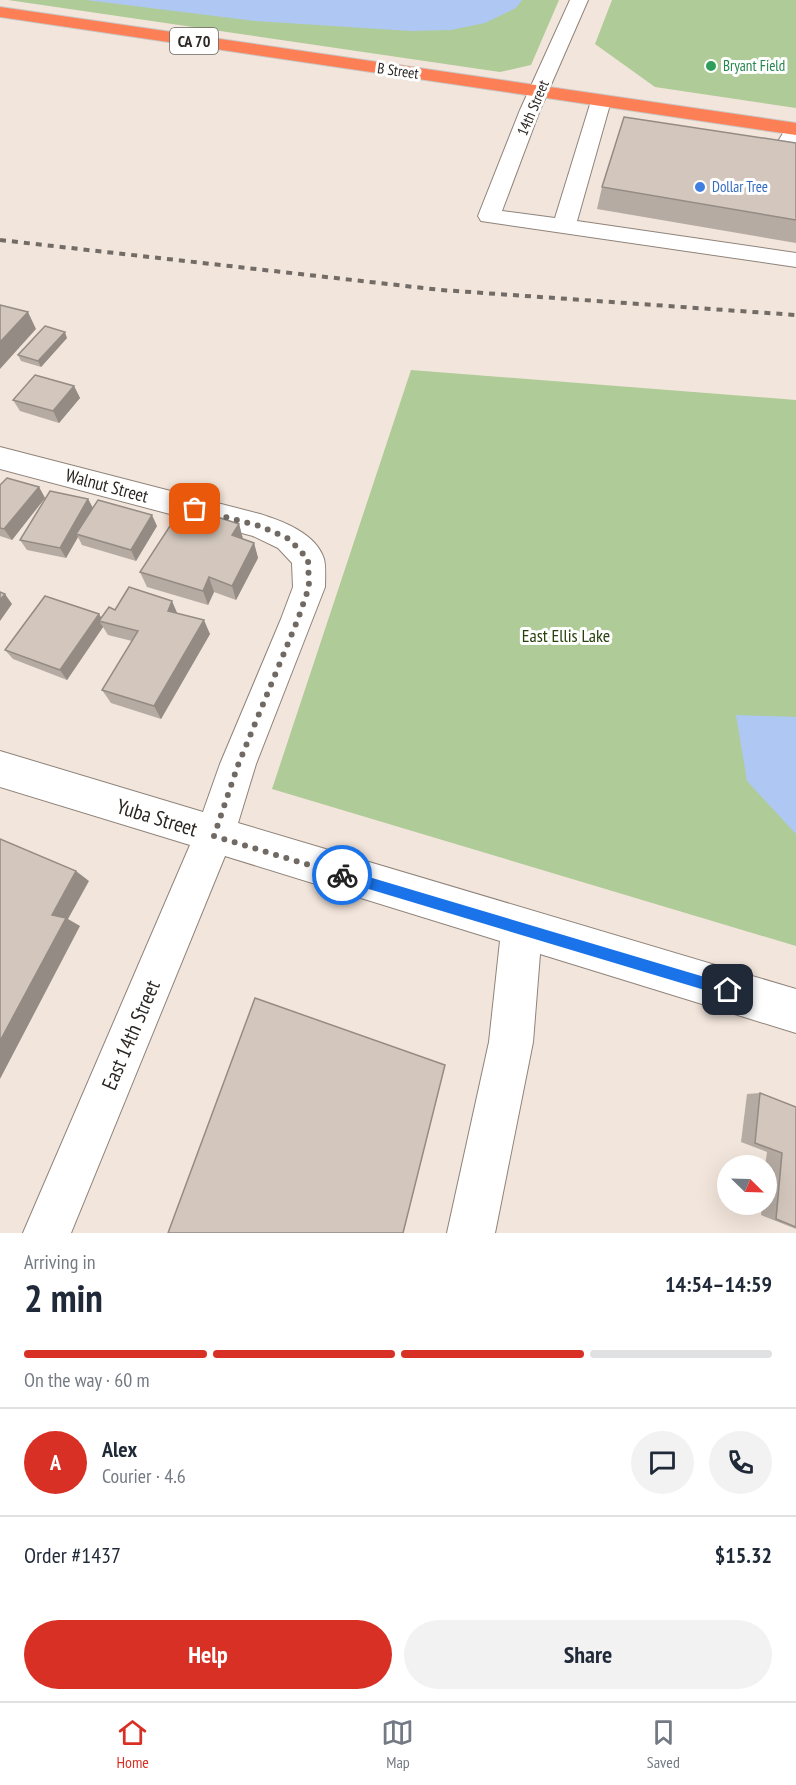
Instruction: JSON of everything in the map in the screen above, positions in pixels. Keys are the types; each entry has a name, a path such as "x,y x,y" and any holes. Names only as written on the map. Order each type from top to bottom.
{"highway":[{"name":"B Street","path":"0,12 538,92 598,111 796,129"}],"street":[{"name":"14th Street","path":"564,226 489,216 538,92 579,0"},
{"path":"618,125 598,111 564,226 796,260"},
{"path":"724,141 783,150 796,129"},
{"name":"Walnut Street","path":"0,458 260,526 289,539 308,559 309,587 238,765 214,836"},
{"name":"Yuba Street","path":"0,769 214,836 796,1011"},
{"name":"East 14th Street","path":"47,1233 214,836"},
{"path":"471,1233 511,1042 522,929"}],"green space":[{"path":"8,0 559,0 531,65 500,72"},
{"name":"Bryant Field","path":"612,0 796,0 796,108 655,87 595,44"},
{"name":"East Ellis Lake","path":"411,370 796,400 796,946 272,789"}],"water":[{"path":"86,0 522,0 516,8 485,23 451,30 411,31 255,21"},
{"path":"736,715 796,717 796,834 747,781"}],"building":[{"name":"Dollar Tree","path":"624,117 796,143 796,220 602,187"},
{"path":"0,305 28,312 0,342"},
{"path":"45,326 65,332 38,361 18,355"},
{"path":"35,375 74,386 53,411 13,400"},
{"path":"7,478 39,487 4,529 0,528 0,485"},
{"path":"50,491 88,499 60,548 20,540"},
{"path":"98,500 152,515 131,550 76,534"},
{"path":"183,506 239,524 232,535 254,543 232,586 209,577 203,591 140,572"},
{"path":"129,587 172,601 168,611 204,620 154,706 102,690 138,631 99,621 109,607 115,610"},
{"path":"45,596 99,614 60,670 5,650"},
{"path":"0,839 76,871 52,915 66,918 0,1041"},
{"path":"255,998 445,1065 403,1233 168,1233"},
{"path":"760,1093 796,1107 796,1227 776,1219 782,1153 755,1143"}],"railway":[{"path":"0,240 441,290 796,315"}],"way so far":[{"path":"195,509 260,526 289,539 308,559 309,587 238,765 214,836 342,875"}],"place":[{"name":"Bryant Field","path":"711,66"},
{"name":"Dollar Tree","path":"700,187"}],"route":[{"path":"342,875 728,990"}]}
